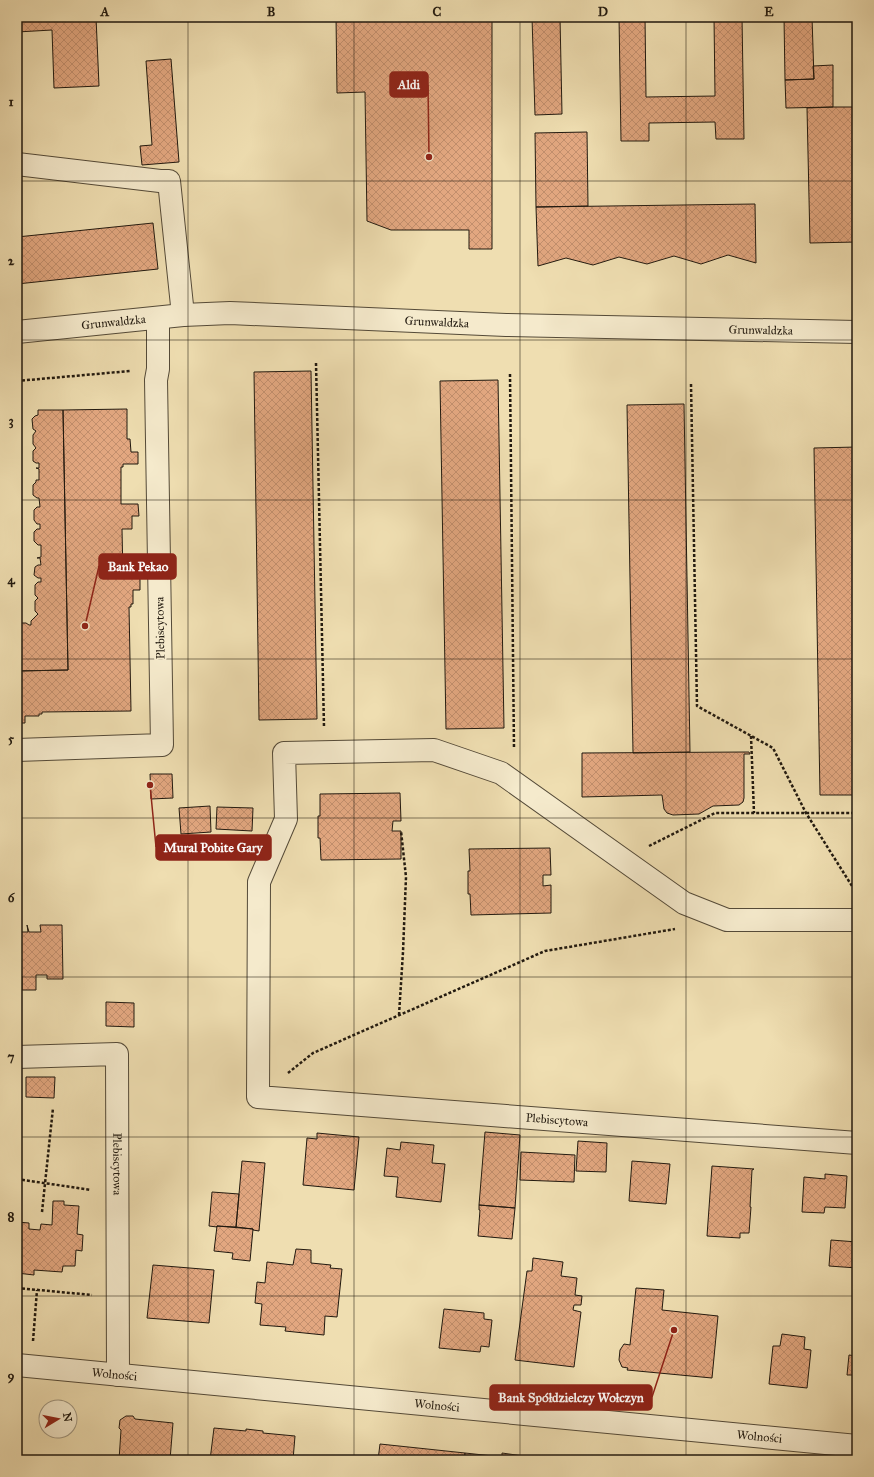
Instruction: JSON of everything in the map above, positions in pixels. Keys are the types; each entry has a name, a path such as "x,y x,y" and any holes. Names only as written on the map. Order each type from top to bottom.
{"street":[{"path":"17,164 169,181 183,315"},
{"name":"Grunwaldzka","path":"17,332 183,315 230,313 506,324 857,332"},
{"name":"Plebiscytowa","path":"17,750 162,744 156,380 158,369 158,318"},
{"path":"258,1097 259,882 286,819 284,753 434,750 501,773 684,903 727,920 857,920"},
{"name":"Plebiscytowa","path":"17,1057 117,1054 118,1374"},
{"name":"Plebiscytowa","path":"258,1097 857,1143"},
{"name":"Wolności","path":"17,1365 857,1446"}],"path":[{"path":"316,363 324,728"},
{"path":"17,381 158,369"},
{"path":"510,374 514,753"},
{"path":"691,384 697,706 773,748 806,813 857,894"},
{"path":"751,736 754,813"},
{"path":"647,847 716,813 857,813"},
{"path":"399,1015 406,877 401,831"},
{"path":"258,1097 313,1053 544,951 681,928"},
{"path":"42,1212 53,1108"},
{"path":"17,1179 117,1194"},
{"path":"17,1288 118,1297"},
{"path":"32,1341 37,1290"}],"building":[{"path":"17,17 96,17 99,86 54,88 52,30 17,32"},
{"path":"336,17 492,17 492,249 469,249 469,230 391,230 367,221 365,92 337,93"},
{"path":"532,17 560,17 562,114 535,115"},
{"path":"619,17 645,17 646,97 715,96 714,17 742,17 744,139 716,139 715,122 649,123 649,141 621,141"},
{"path":"784,17 812,17 814,79 785,80"},
{"path":"171,59 179,162 142,165 140,146 152,145 146,61"},
{"path":"833,65 833,107 786,108 785,80 814,79 813,66"},
{"path":"857,107 857,242 810,243 807,108"},
{"path":"587,132 588,206 536,207 535,133"},
{"path":"755,204 756,263 728,255 701,264 674,256 647,264 619,257 593,265 566,258 538,266 536,207"},
{"path":"153,223 158,269 17,284 17,237"},
{"path":"311,371 317,719 259,720 254,372"},
{"path":"498,380 504,728 446,729 440,381"},
{"path":"684,404 690,752 633,753 627,405"},
{"path":"127,409 127,439 130,439 131,452 138,452 138,464 123,464 123,467 121,467 121,504 138,504 139,516 132,516 132,529 122,529 123,578 140,578 140,590 133,590 133,604 129,607 131,711 42,712 39,716 25,716 25,723 17,723 17,671 68,670 63,410"},
{"path":"38,410 63,410 68,670 17,671 17,623 26,623 31,625 31,621 38,614 35,611 35,601 38,598 35,595 35,585 38,582 41,582 41,578 34,575 35,567 41,565 40,558 37,558 41,557 41,545 38,545 34,541 34,532 37,529 40,529 40,524 37,524 34,520 34,510 37,507 40,507 39,498 33,495 33,485 36,480 39,480 39,469 36,468 39,468 39,463 33,461 33,451 36,448 33,444 33,435 36,431 33,429 32,419 38,415"},
{"path":"857,447 857,795 820,795 814,448"},
{"path":"749,752 750,754 744,754 744,798 743,802 739,805 713,806 699,814 673,815 667,813 664,809 662,795 582,797 582,753"},
{"path":"150,774 172,774 173,798 151,799"},
{"path":"400,793 401,821 393,821 392,831 401,831 401,859 321,860 320,838 318,838 320,794"},
{"path":"210,806 211,832 181,834 179,808"},
{"path":"217,807 253,808 252,831 216,829"},
{"path":"550,848 551,875 543,875 543,886 551,885 551,913 471,915 470,894 468,894 468,871 470,871 469,849"},
{"path":"27,925 29,932 41,932 40,925 62,925 63,979 47,979 47,975 36,975 36,990 22,990 22,976 17,976 17,932 28,932"},
{"path":"106,1002 134,1003 134,1027 106,1026"},
{"path":"26,1077 55,1077 54,1098 26,1097"},
{"path":"485,1132 520,1135 515,1208 479,1205"},
{"path":"317,1133 359,1137 354,1190 303,1185 307,1138 317,1139"},
{"path":"578,1141 607,1143 606,1172 576,1171"},
{"path":"401,1142 434,1145 432,1163 445,1164 441,1202 396,1197 398,1177 384,1176 387,1148 400,1150"},
{"path":"521,1152 575,1155 574,1182 520,1180"},
{"path":"242,1161 265,1163 259,1231 236,1227"},
{"path":"632,1161 670,1164 666,1204 629,1201"},
{"path":"712,1166 754,1169 752,1170 749,1233 740,1233 740,1238 707,1236"},
{"path":"825,1174 847,1176 845,1208 825,1207 824,1213 802,1212 804,1177 825,1179"},
{"path":"212,1192 239,1194 236,1227 209,1226"},
{"path":"53,1201 64,1201 64,1205 79,1206 77,1234 83,1235 82,1251 76,1250 75,1266 63,1266 62,1272 34,1270 34,1275 17,1273 17,1222 29,1223 29,1229 40,1230 41,1224 52,1225"},
{"path":"479,1205 515,1208 512,1239 478,1236"},
{"path":"217,1226 253,1229 250,1261 232,1259 233,1253 214,1251"},
{"path":"831,1240 857,1242 857,1268 829,1266"},
{"path":"296,1249 311,1250 311,1263 331,1265 330,1268 342,1269 337,1317 325,1316 324,1335 285,1331 286,1327 260,1325 262,1304 255,1303 257,1282 265,1283 267,1262 293,1265"},
{"path":"533,1258 563,1262 561,1276 577,1278 575,1295 582,1296 581,1305 574,1305 573,1310 581,1312 574,1367 515,1360 527,1271 532,1271"},
{"path":"153,1265 214,1270 209,1323 147,1318"},
{"path":"636,1288 664,1290 662,1310 718,1316 712,1378 627,1370 628,1368 622,1367 619,1360 620,1350 624,1344 630,1345"},
{"path":"444,1309 484,1313 484,1319 492,1320 489,1347 481,1346 480,1352 439,1348"},
{"path":"782,1334 805,1337 804,1349 811,1350 807,1388 769,1384 773,1346 780,1346"},
{"path":"857,1344 857,1375 847,1375 849,1355 856,1356"},
{"path":"126,1416 133,1416 135,1419 173,1423 170,1460 119,1460 121,1430 119,1428 120,1420"},
{"path":"214,1428 246,1431 246,1429 263,1431 263,1433 295,1436 293,1460 210,1460"},
{"path":"380,1444 465,1453 464,1460 378,1460"},
{"path":"465,1453 502,1457 502,1453 530,1457 529,1459 536,1460 464,1460"}],"place":[{"name":"Aldi","path":"429,157"},
{"name":"Bank Pekao","path":"85,626"},
{"name":"Mural Pobite Gary","path":"150,785"},
{"name":"Bank Spółdzielczy Wołczyn","path":"674,1330"}]}
